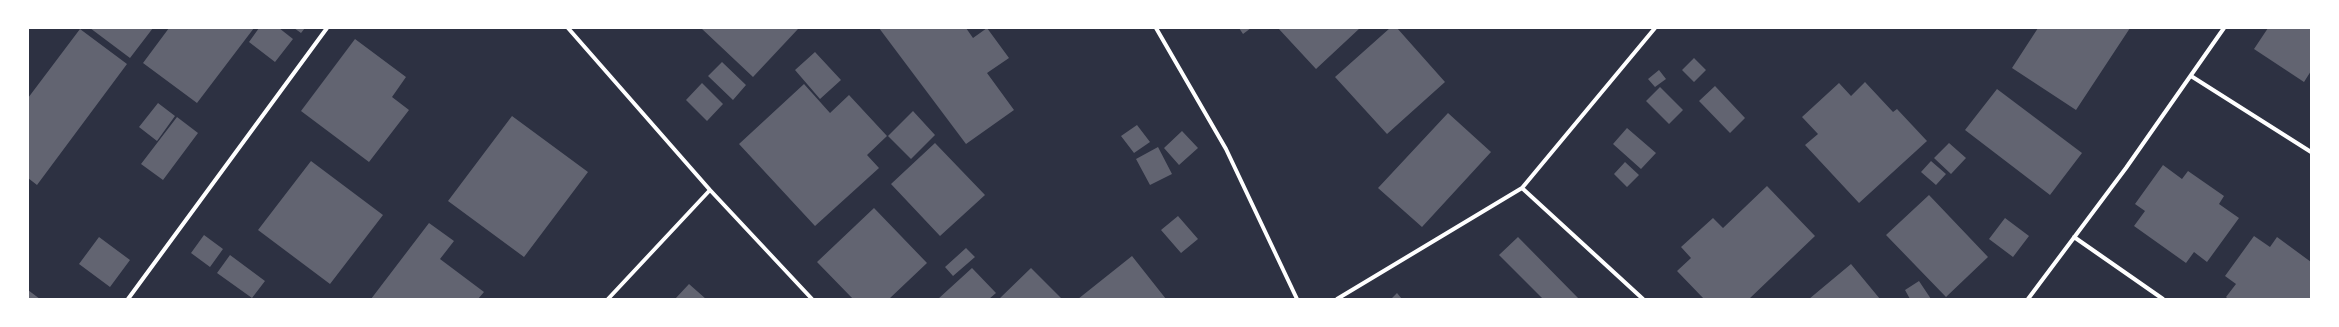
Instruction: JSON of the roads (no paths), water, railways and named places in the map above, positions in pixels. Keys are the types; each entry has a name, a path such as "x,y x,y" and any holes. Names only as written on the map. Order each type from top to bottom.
{"street":[{"path":"128,299 327,28"},
{"path":"568,28 710,190 812,299"},
{"path":"1156,28 1226,149 1297,299"},
{"path":"1338,299 1522,188 1656,28"},
{"path":"2028,299 2074,238 2224,28"},
{"path":"2191,76 2311,152"},
{"path":"1522,188 1643,299"},
{"path":"608,299 710,190"},
{"path":"2074,238 2163,299"}]}
